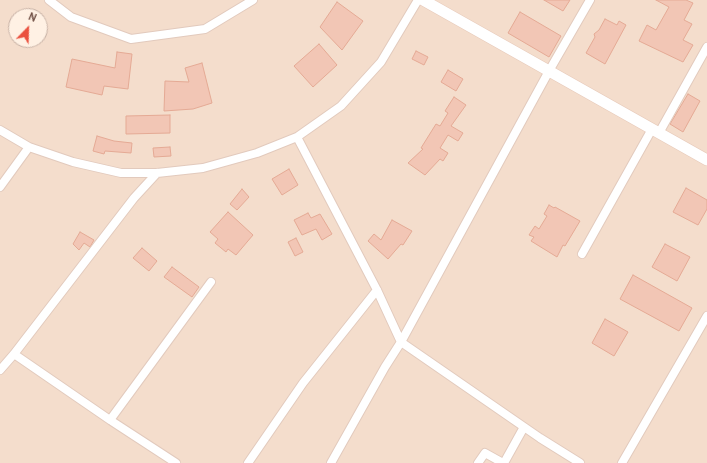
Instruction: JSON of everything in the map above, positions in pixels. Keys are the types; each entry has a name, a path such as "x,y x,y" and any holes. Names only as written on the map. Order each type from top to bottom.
{"street":[{"path":"49,0 72,17 131,39 205,29 253,0"},
{"path":"0,130 29,147 73,162 121,173 157,173 203,168 257,153 297,138 341,106 381,62 418,0"},
{"path":"423,0 707,160"},
{"path":"331,463 385,367 401,342 549,70 590,0"},
{"path":"582,254 707,47"},
{"path":"297,138 377,290 401,342 524,427 580,463"},
{"path":"0,187 29,147"},
{"path":"0,370 14,354 134,198 157,173"},
{"path":"110,420 212,282"},
{"path":"248,463 303,383 377,290"},
{"path":"622,463 707,316"},
{"path":"14,354 176,463"},
{"path":"478,463 485,453 504,463 524,427"}],"shaded area":[{"path":"0,0 707,0 707,463 0,463"}],"building":[{"path":"544,0 570,0 563,11"},
{"path":"656,0 686,0 693,3 684,20 692,24 683,40 693,45 683,62 639,41 647,25 656,30 669,7"},
{"path":"337,2 363,21 342,50 320,27"},
{"path":"520,12 561,36 549,57 508,33"},
{"path":"605,19 617,25 619,21 626,25 605,64 586,53 595,37 594,34 599,30"},
{"path":"319,44 337,65 313,87 294,66"},
{"path":"416,51 428,57 424,65 412,59"},
{"path":"117,52 132,54 128,89 104,86 102,95 66,87 72,59 115,68"},
{"path":"202,63 212,103 193,109 164,111 165,81 189,82 185,68"},
{"path":"448,70 463,79 456,91 441,82"},
{"path":"688,94 700,101 683,132 670,124"},
{"path":"454,97 466,105 451,126 463,133 458,141 448,135 440,148 448,153 443,161 440,159 425,175 408,163 423,149 421,148 436,124 440,126 448,113 445,111"},
{"path":"170,115 170,133 126,134 126,116"},
{"path":"97,136 114,141 132,143 131,153 105,151 104,154 93,151"},
{"path":"170,147 171,156 154,157 153,148"},
{"path":"289,169 298,185 282,195 272,179"},
{"path":"686,188 707,200 707,209 698,225 673,212"},
{"path":"242,189 249,197 237,210 230,204"},
{"path":"549,205 580,221 565,246 563,245 557,257 531,241 534,237 529,235 535,226 539,229 547,216 544,214"},
{"path":"228,212 253,235 236,255 228,249 226,252 215,243 218,239 210,232"},
{"path":"308,213 311,218 320,214 332,234 322,240 316,229 302,235 294,220"},
{"path":"392,220 412,231 403,245 401,244 388,259 368,241 374,234 381,240"},
{"path":"80,232 94,240 90,247 84,243 79,250 73,244"},
{"path":"296,238 303,252 295,256 288,242"},
{"path":"665,244 690,257 677,281 652,267"},
{"path":"142,248 157,261 149,271 133,258"},
{"path":"172,267 199,287 192,297 164,277"},
{"path":"633,275 692,308 679,331 620,299"},
{"path":"605,319 628,332 614,356 592,343"}]}
